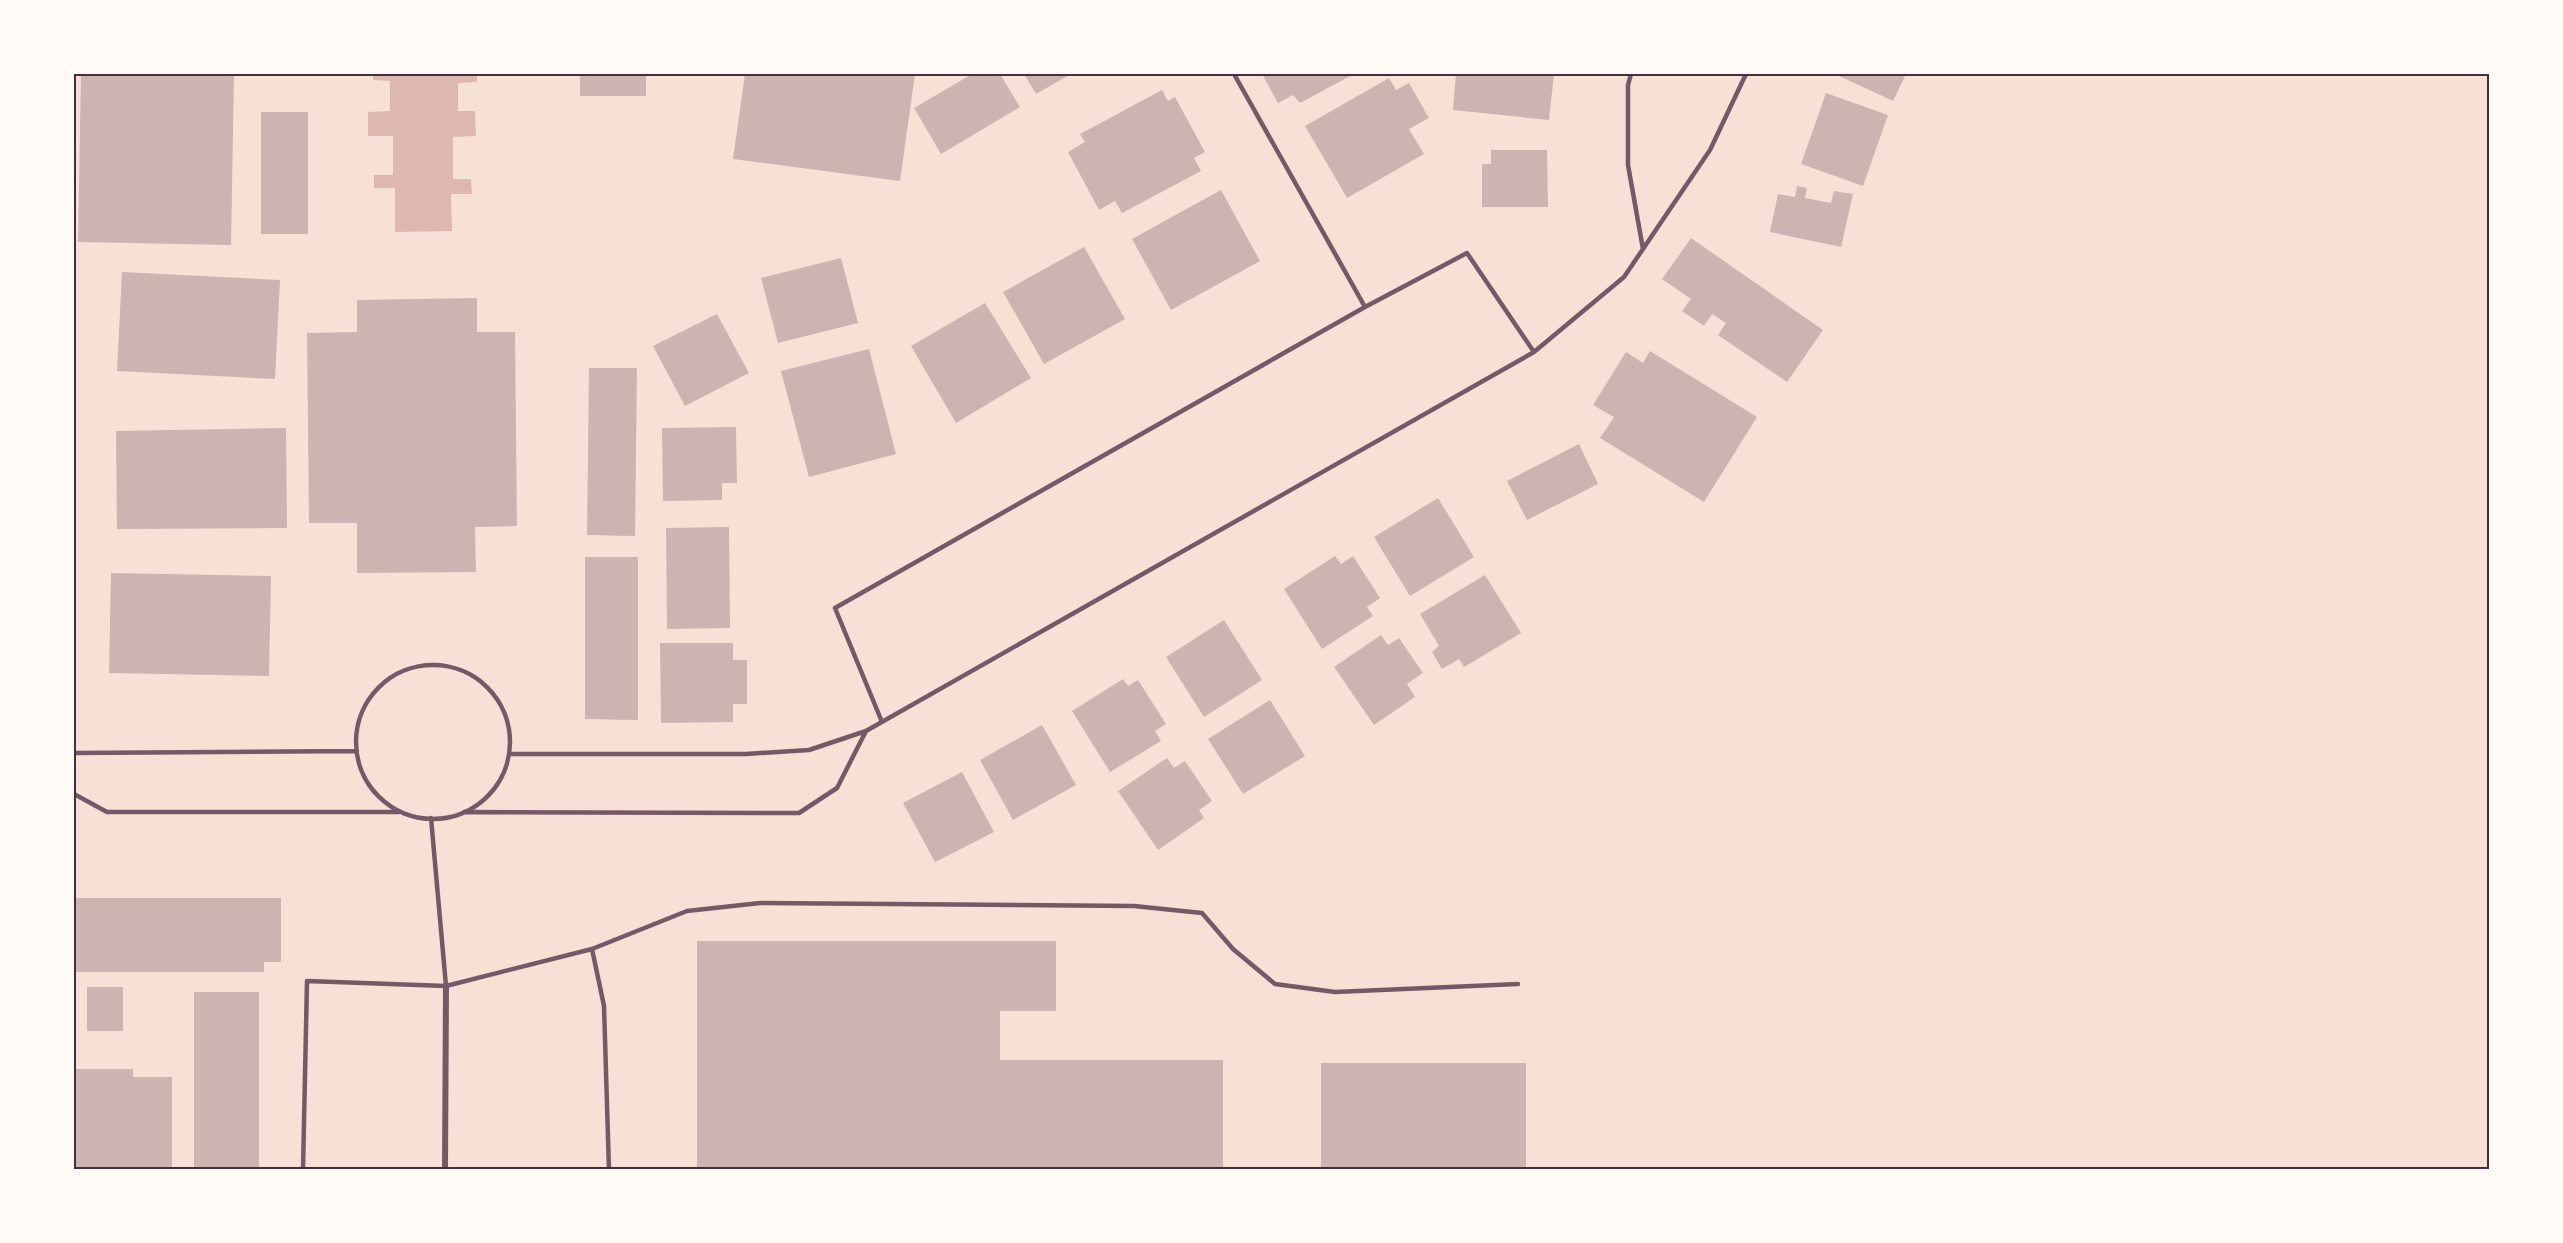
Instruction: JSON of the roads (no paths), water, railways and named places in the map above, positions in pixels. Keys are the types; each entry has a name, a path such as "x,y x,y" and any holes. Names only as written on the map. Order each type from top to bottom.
{"street":[{"path":"445,1170 446,986"}],"lane":[{"path":"1234,74 1365,307"},
{"path":"1631,74 1628,85 1628,165 1643,249"},
{"path":"510,754 746,754 809,750 866,731 1533,352 1624,277 1710,150 1746,74"},
{"path":"882,722 835,608 1365,307 1467,253 1533,352"},
{"path":"464,813 486,799 501,778 510,754 509,728 501,704 485,684 463,670 438,665 412,667 389,678 370,695 359,718 355,743 360,768 372,790 390,807 414,817 439,819 464,813 799,813 837,788 866,731"},
{"path":"74,753 357,751"},
{"path":"74,795 107,813 402,812"},
{"path":"431,818 446,986"},
{"path":"303,1170 307,981 446,986 592,949 687,910 760,903 1134,906 1202,913 1233,949 1275,984 1335,992 1518,984"},
{"path":"592,949 604,1006 609,1170"}]}
